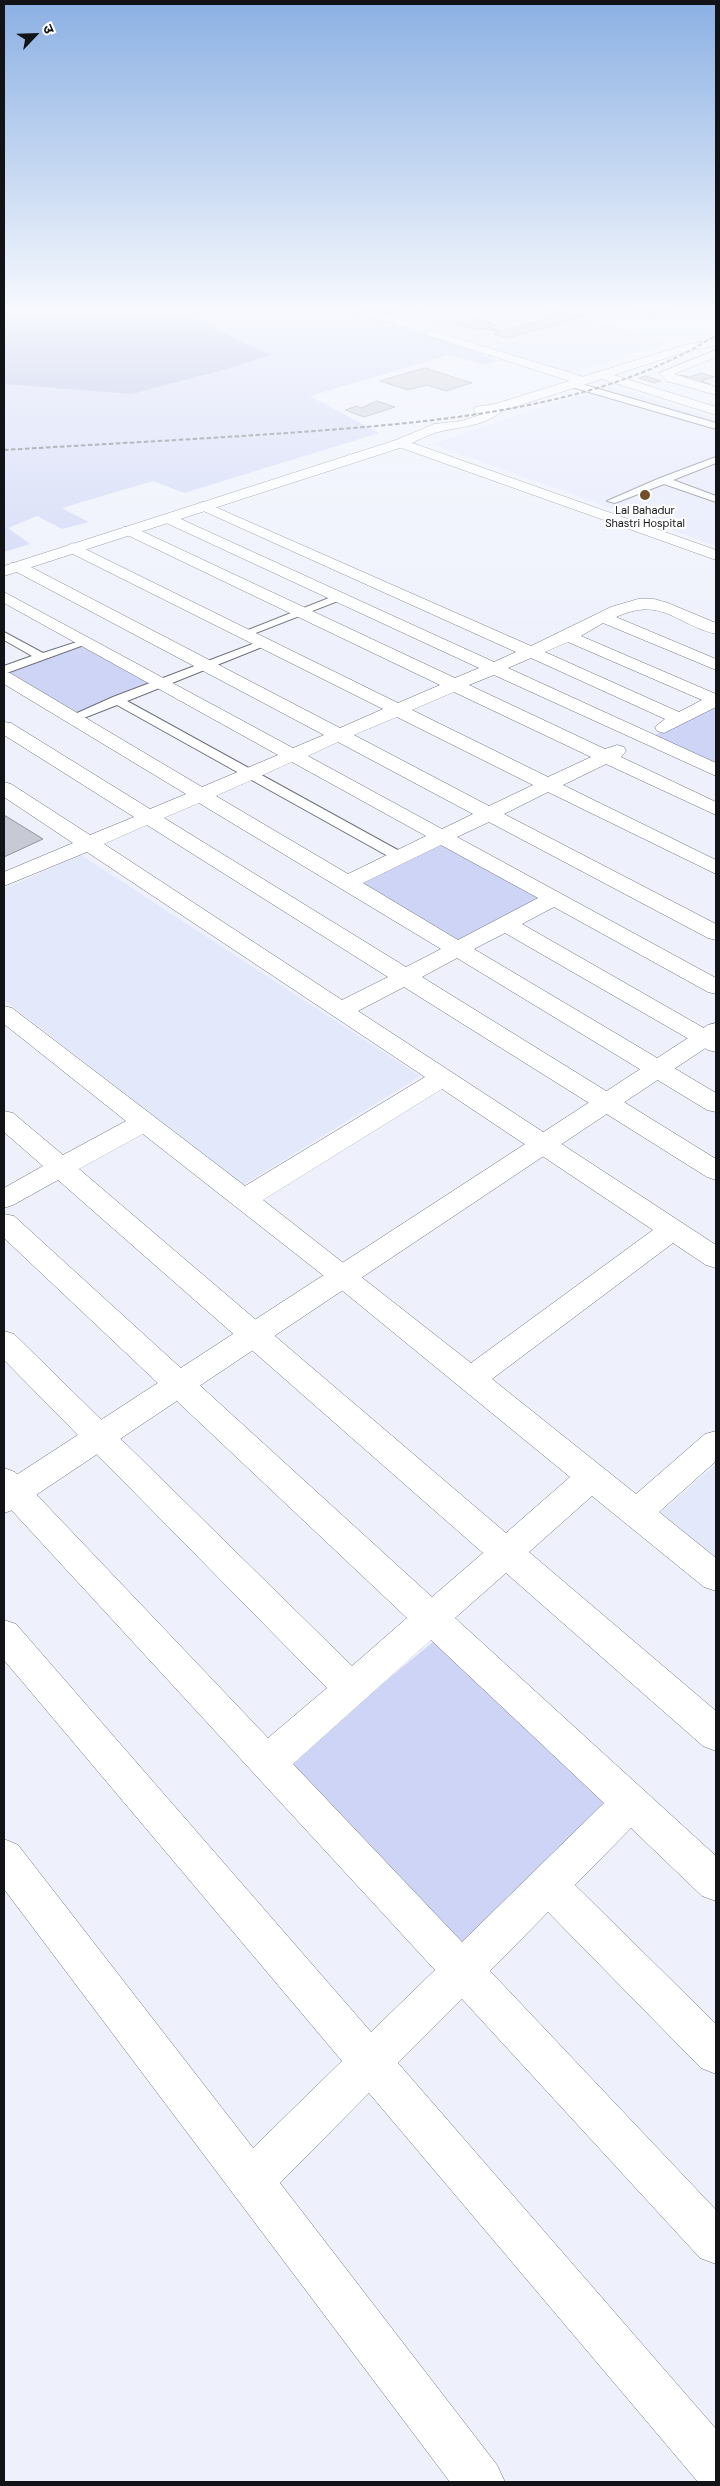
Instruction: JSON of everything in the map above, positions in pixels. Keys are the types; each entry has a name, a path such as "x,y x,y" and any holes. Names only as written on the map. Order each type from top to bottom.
{"street":[{"path":"11,568 402,442 439,427"},
{"path":"402,442 716,555"},
{"path":"204,506 680,719"},
{"path":"167,518 716,770"},
{"path":"128,530 716,809"},
{"path":"72,548 716,868"},
{"path":"11,568 340,735 716,933"},
{"path":"4,597 716,987"},
{"path":"4,880 530,653 568,636 603,617 646,602 716,629"},
{"path":"603,617 716,665"},
{"path":"568,636 716,700"},
{"path":"4,678 716,1104"},
{"path":"347,883 550,785 716,700"},
{"path":"4,726 716,1172"},
{"path":"4,788 716,1258"},
{"path":"342,1010 554,898"},
{"path":"506,924 712,1038"},
{"path":"4,1013 343,1276 716,1577"},
{"path":"712,1038 657,1069 99,1437 7,1491 267,1763 716,2242"},
{"path":"244,1199 443,1077"},
{"path":"4,1119 716,1734"},
{"path":"4,1199 144,1122"},
{"path":"4,1223 716,1882"},
{"path":"471,1379 673,1229"},
{"path":"4,1342 352,1689"},
{"path":"636,1512 716,1443"},
{"path":"267,1763 592,1477"},
{"path":"4,1635 716,2466"},
{"path":"251,2181 630,1803"},
{"path":"4,1858 480,2482"},
{"path":"548,1885 716,2052"}],"lane":[{"path":"612,500 716,460"},
{"path":"663,480 716,500"},
{"path":"244,634 339,597"},
{"path":"4,635 42,657"},
{"path":"4,670 86,642"},
{"path":"72,718 263,643"},
{"path":"118,700 400,857"}],"shaded area":[{"path":"4,427 368,427 379,433 184,493 153,481 62,508 89,522 62,529 37,516 8,528 30,544 4,552"},
{"name":"Lal Bahadur Shastri Hospital","path":"483,427 716,427 716,546 432,444"},
{"path":"86,644 155,681 70,715 4,675"},
{"path":"716,705 716,767 651,737"},
{"path":"444,842 544,897 459,943 361,883"},
{"path":"81,855 420,1076 243,1185 4,1000 4,889"},
{"path":"716,1464 716,1559 659,1514"},
{"path":"439,1637 611,1796 459,1952 284,1765"}],"building":[{"path":"4,815 43,839 4,857"}],"railway":[{"path":"4,450 363,427"}],"place":[{"name":"Lal Bahadur Shastri Hospital","path":"645,495"}]}
